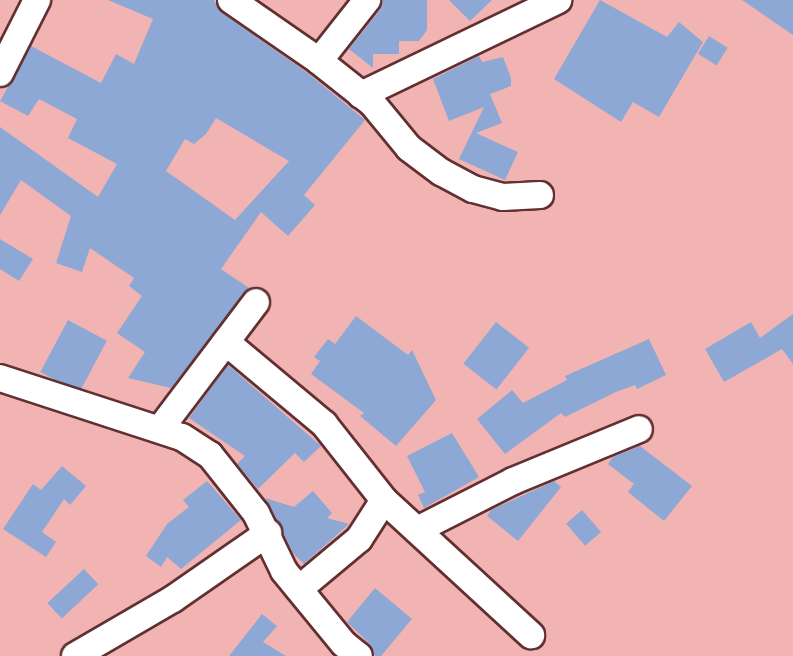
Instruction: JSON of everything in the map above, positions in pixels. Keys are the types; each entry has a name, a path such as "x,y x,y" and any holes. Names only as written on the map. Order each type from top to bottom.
{"street":[{"path":"0,73 37,0"},
{"path":"231,0 319,61 361,95 409,148 441,172 473,189 503,197 540,195"},
{"path":"319,61 367,0"},
{"path":"361,95 558,0"},
{"path":"160,429 256,302"},
{"path":"226,342 324,424 384,500 531,635"},
{"path":"0,378 182,437 210,455 268,533 284,571 359,656"},
{"path":"417,530 513,481 639,429"},
{"path":"299,589 359,539 384,500"},
{"path":"75,656 173,599 268,533"}],"building":[{"path":"108,0 214,0 222,13 309,74 365,120 304,195 315,205 288,236 261,212 221,269 249,288 171,388 128,378 145,352 117,333 142,296 129,286 134,278 90,248 82,272 56,263 71,216 21,180 0,215 0,127 98,197 117,164 68,138 77,119 39,99 28,116 0,101 31,46 101,83 116,54 134,64 153,19","holes":["216,118 289,161 235,220 166,171 185,139 194,144 206,134"]},
{"path":"383,0 427,0 427,30 419,41 399,41 399,54 373,54 373,68 349,49 380,10"},
{"path":"449,0 492,0 470,21"},
{"path":"600,0 667,37 679,22 703,42 659,117 633,102 621,122 554,79"},
{"path":"742,0 793,0 793,35"},
{"path":"709,36 728,48 717,65 698,54"},
{"path":"479,56 482,62 503,57 511,78 511,86 490,94 502,123 476,133 518,152 505,180 459,159 484,107 449,121 433,79"},
{"path":"0,239 33,259 19,281 0,269"},
{"path":"793,314 793,364 782,349 724,382 705,349 751,322 760,338"},
{"path":"356,316 408,355 412,350 436,400 396,446 360,416 364,413 311,374 320,361 314,357 328,339 335,344"},
{"path":"68,320 107,341 79,393 40,372"},
{"path":"496,322 529,348 496,390 463,364"},
{"path":"649,339 666,375 637,389 635,385 616,392 565,417 561,413 505,454 477,419 512,390 523,403 567,380 565,376"},
{"path":"228,365 321,446 304,462 295,453 258,489 237,464 245,456 189,418"},
{"path":"452,433 479,477 424,508 418,495 425,492 407,456"},
{"path":"640,446 692,486 664,521 628,492 634,484 608,464 613,457"},
{"path":"62,466 86,486 70,505 64,499 42,532 56,542 46,557 3,529 33,484 41,490"},
{"path":"207,481 241,520 181,569 167,557 161,567 146,556 167,524 189,507 183,500"},
{"path":"554,481 561,487 518,541 487,516 491,510"},
{"path":"313,491 332,513 327,518 349,524 304,564 293,553 265,498 294,507"},
{"path":"582,510 601,532 585,546 566,524"},
{"path":"84,569 98,584 62,618 47,603"},
{"path":"375,588 412,619 381,656 375,656 370,644 347,622"},
{"path":"262,614 277,626 263,642 286,656 229,656"}]}
